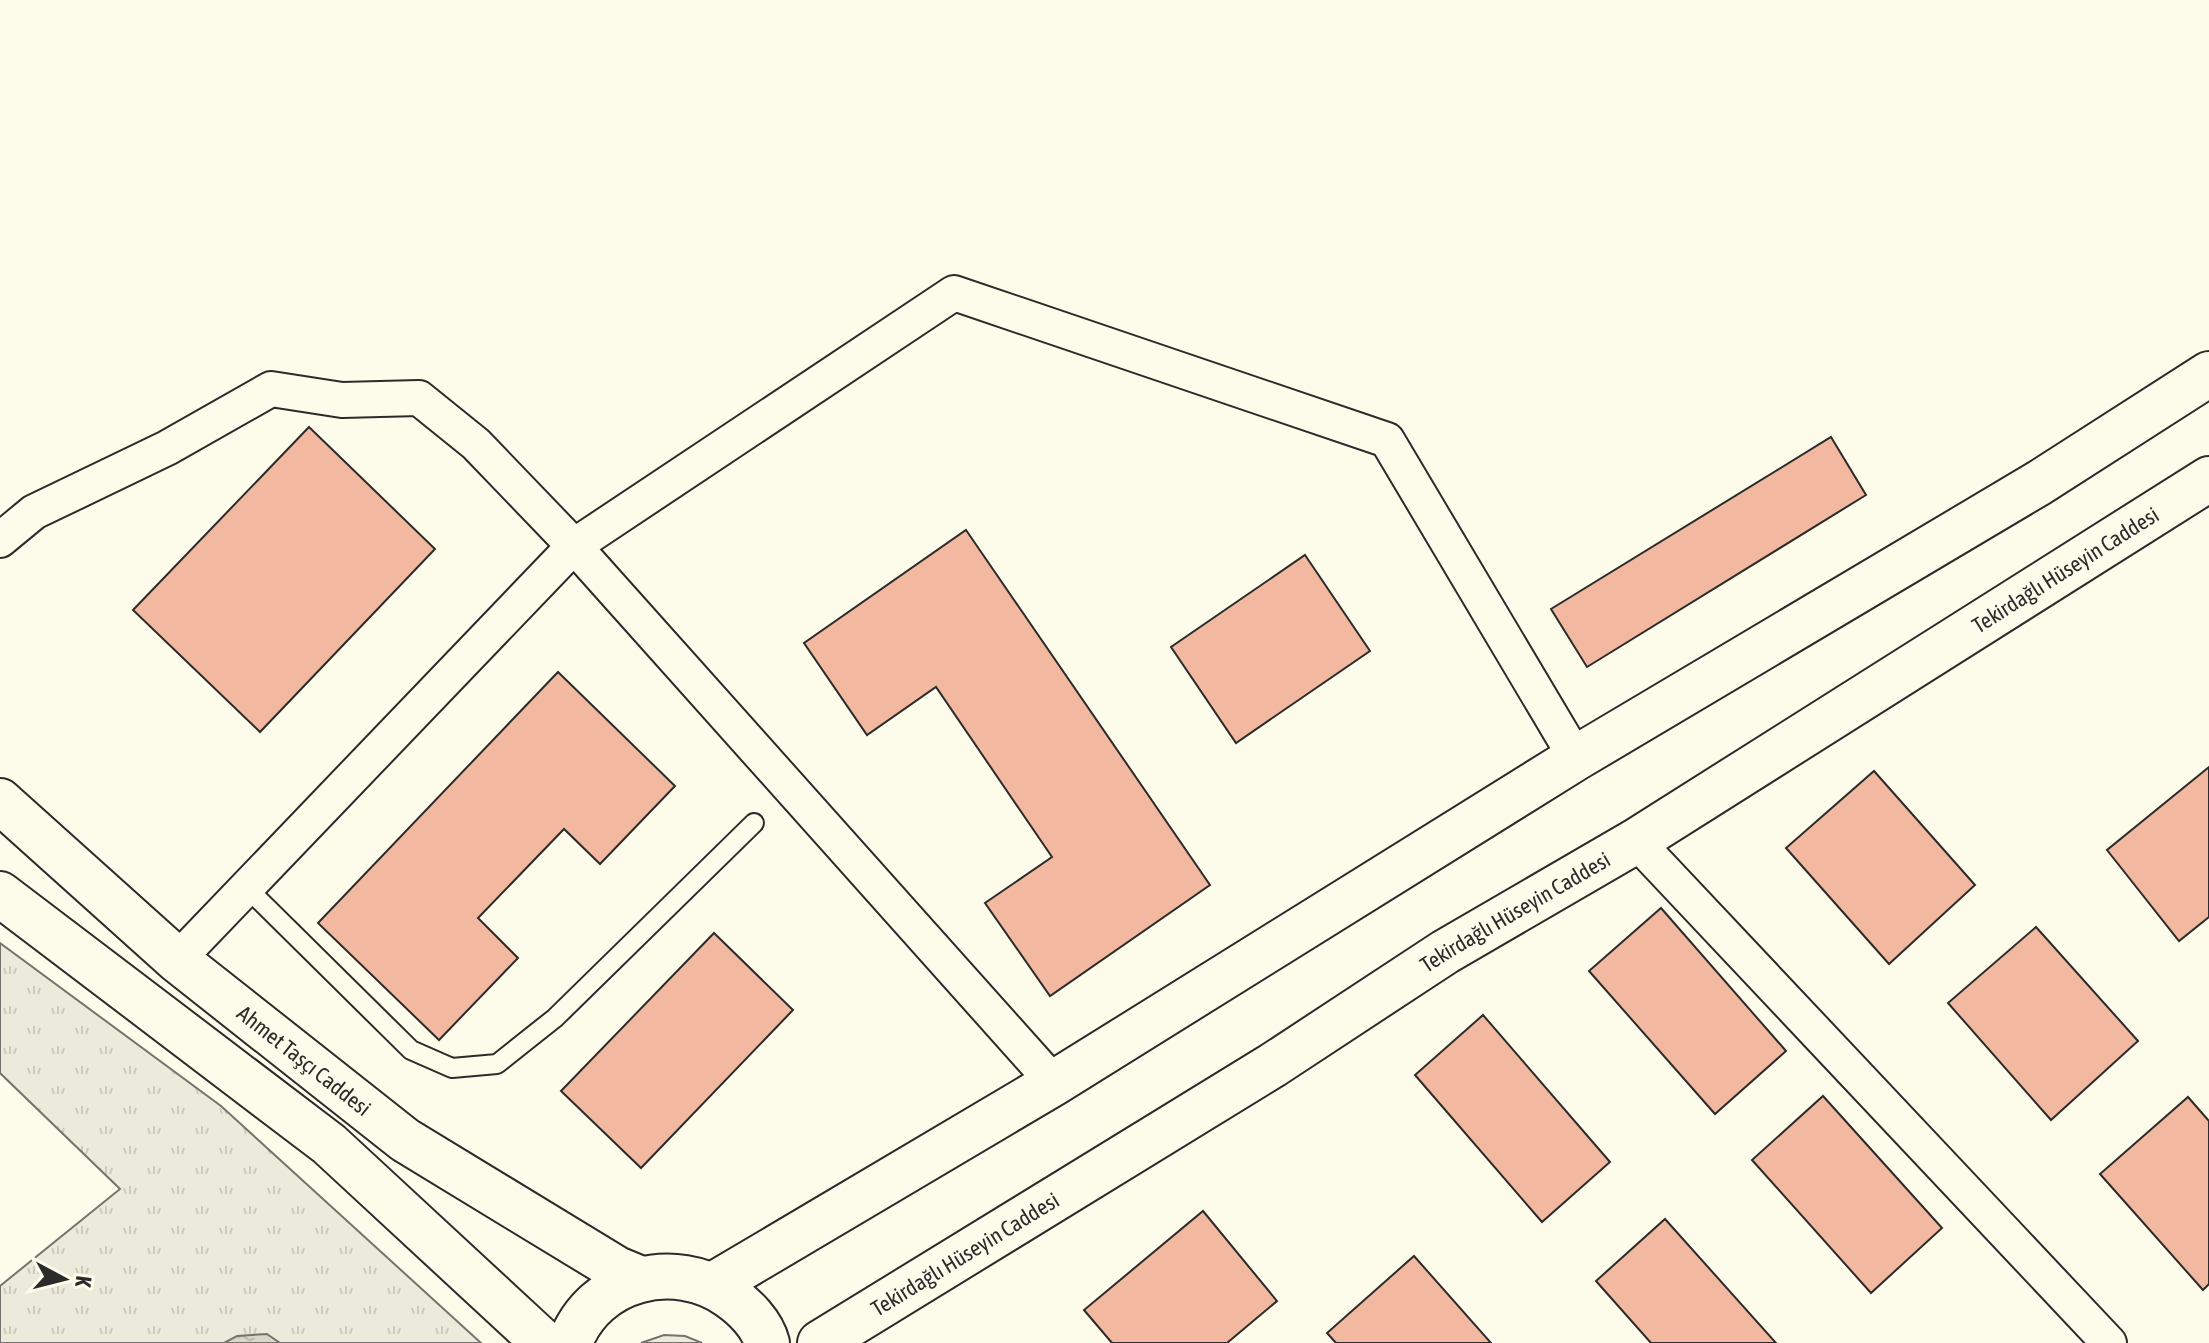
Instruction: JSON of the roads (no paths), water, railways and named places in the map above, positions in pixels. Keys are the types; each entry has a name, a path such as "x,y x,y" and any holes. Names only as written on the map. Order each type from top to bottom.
{"main road":[{"path":"713,1285 1054,1083 1576,758 2039,483 2209,374"},
{"name":"Tekirdağlı Hüseyin Caddesi","path":"820,1343 1273,1065 1445,952 1636,841 2209,479"},
{"name":"Ahmet Taşçı Caddesi","path":"0,801 177,960 405,1140 617,1269 641,1279"},
{"path":"0,894 329,1144 544,1343"},
{"path":"570,1343 591,1309 614,1290 641,1279 665,1275 713,1285 743,1305 767,1343"}],"street":[{"path":"177,960 574,546 954,293 1387,440 1576,758"},
{"path":"0,540 34,512 167,448 271,389 342,400 419,398 476,444 574,546 1054,1083"},
{"path":"1636,841 2109,1343"}],"lane":[{"path":"246,887 411,1050 452,1068 497,1064 555,1018 754,823"}],"water":[{"path":"267,1334 280,1343 224,1343 237,1336"}]}
